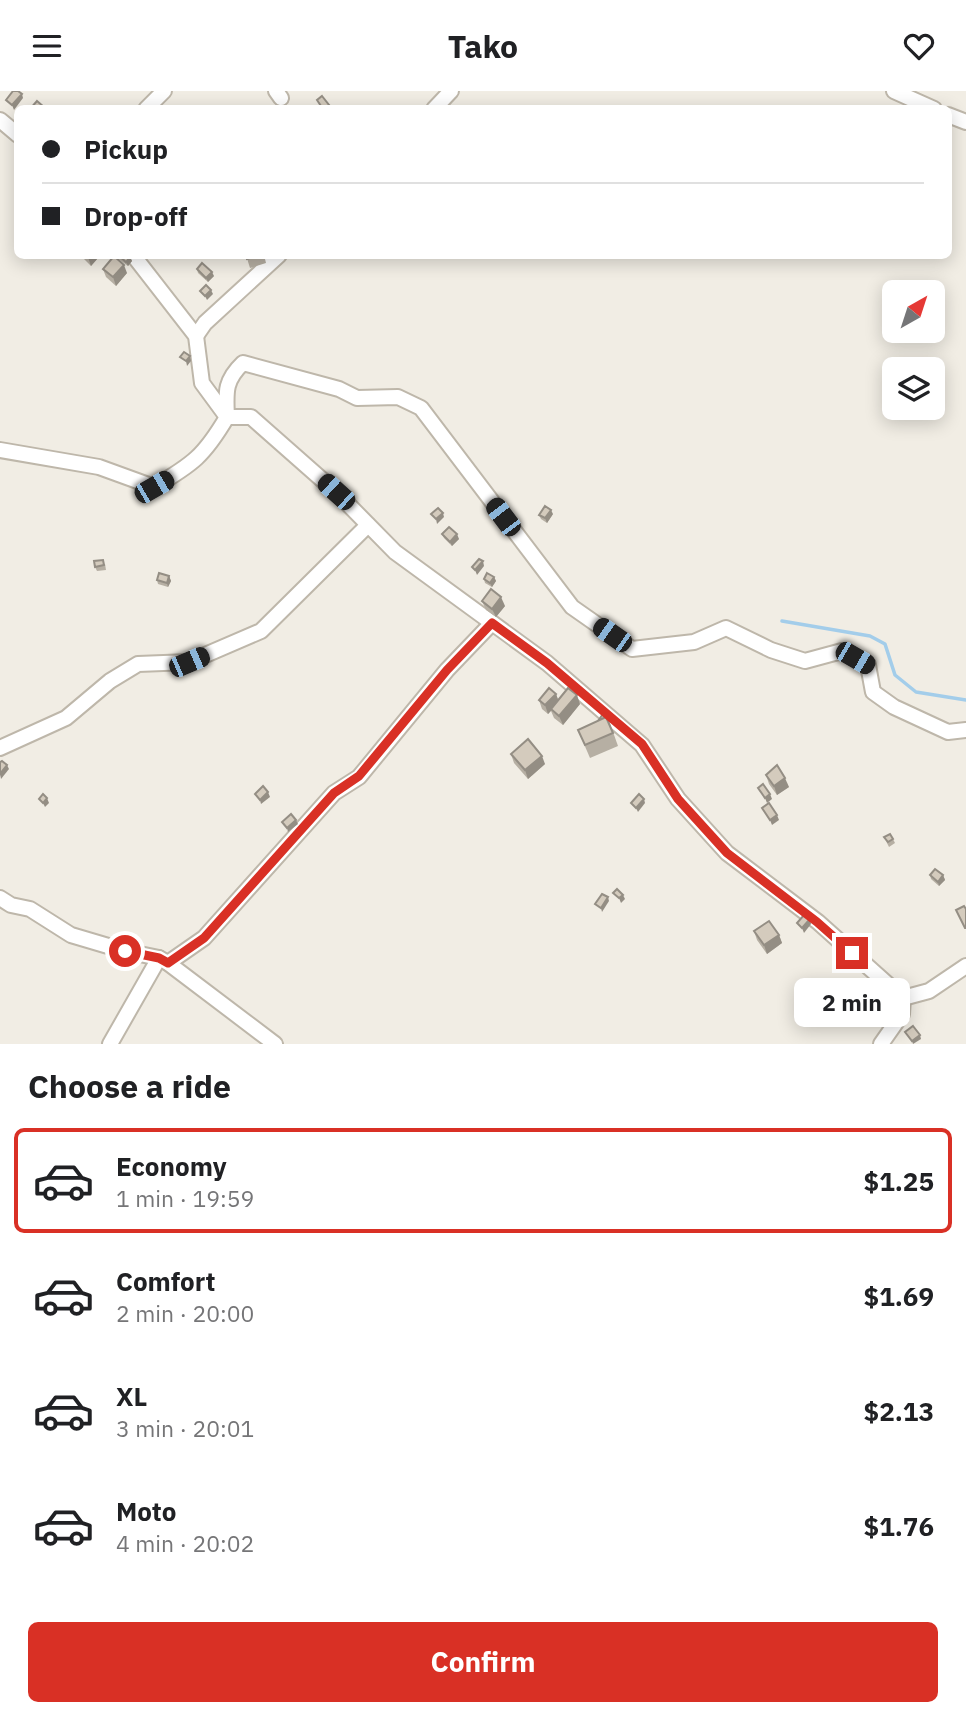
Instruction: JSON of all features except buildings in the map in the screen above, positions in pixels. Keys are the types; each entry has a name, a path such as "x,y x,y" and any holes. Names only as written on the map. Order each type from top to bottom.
{"street":[{"path":"150,105 164,91"},
{"path":"437,105 450,91"},
{"path":"894,91 925,105"},
{"path":"0,120 14,132"},
{"path":"136,259 196,336 202,383 227,417"},
{"path":"196,336 205,323 275,259"},
{"path":"0,450 99,467 154,487 187,468 209,448 227,417 226,389 234,372 243,363 339,389 357,398 398,397 421,408 572,607 632,649 694,642 726,628 771,650 805,661 842,650 868,665 873,692 894,708 948,732 966,730"},
{"path":"227,417 251,417 336,492 395,552 547,663 642,744 678,799 727,853 817,922 902,998 902,1014 881,1044"},
{"path":"0,748 66,718 110,681 138,664 189,662 261,631 368,524"},
{"path":"110,1044 164,960 204,938 325,802 359,776 447,670 492,623"},
{"path":"0,898 11,905 30,909 71,935 164,960 275,1044"},
{"path":"902,998 929,991 966,967"}],"waterway":[{"path":"782,621 870,636 885,644 895,675 916,692 966,700"}],"route":[{"path":"125,951 159,958 168,963 204,938 334,793 359,776 447,670 492,623 547,663 642,744 678,799 727,853 817,922 852,953"}]}
